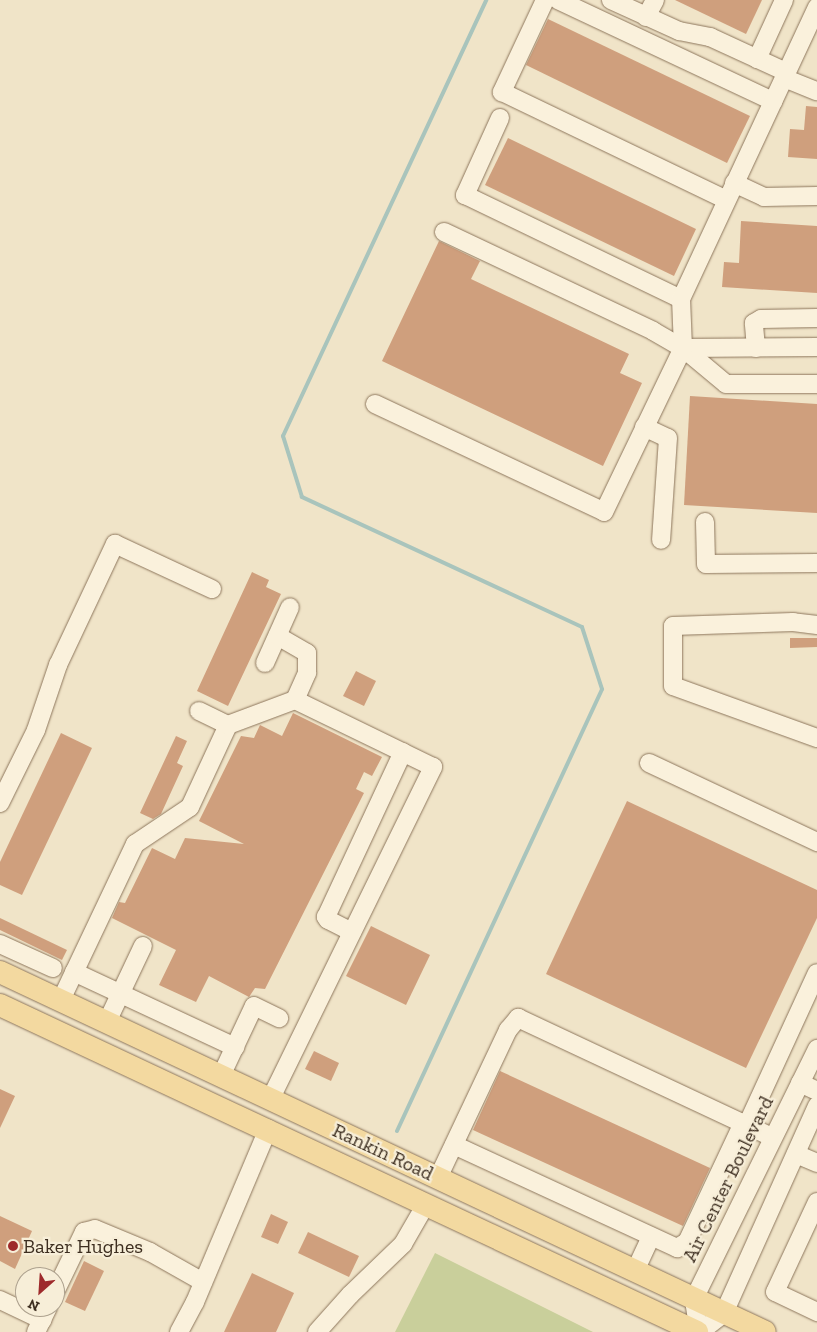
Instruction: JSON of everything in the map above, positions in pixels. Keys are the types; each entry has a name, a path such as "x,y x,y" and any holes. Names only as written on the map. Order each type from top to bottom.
{"main road":[{"name":"Rankin Road","path":"0,972 766,1332"},
{"path":"47,1026 61,1000"},
{"name":"Rankin Road","path":"0,1004 698,1332"},
{"path":"268,1129 270,1100"},
{"path":"426,1204 438,1178"}],"street":[{"path":"545,0 502,92 726,200"},
{"path":"558,0 773,100"},
{"path":"611,0 678,31 710,37 757,59 817,91"},
{"path":"646,17 655,0"},
{"path":"757,59 784,0"},
{"path":"374,404 604,512 683,348 681,298 817,6"},
{"path":"500,118 465,195 681,298"},
{"path":"734,183 764,196 817,196"},
{"path":"444,232 683,348 726,384 817,384"},
{"path":"756,348 754,323 761,319 817,318"},
{"path":"683,348 817,347"},
{"path":"644,427 668,438 661,540"},
{"path":"705,522 706,564 817,563"},
{"path":"0,803 36,730 58,665 115,544 212,589"},
{"path":"265,662 290,607"},
{"path":"817,625 793,622 674,626 672,686 817,738"},
{"path":"61,1000 135,844 190,807 228,725 294,700 307,673 307,653 277,636"},
{"path":"270,1100 433,767 294,700"},
{"path":"199,711 228,725"},
{"path":"352,932 328,920 326,916 403,752"},
{"path":"649,763 817,842"},
{"path":"0,944 52,968"},
{"path":"107,1022 143,946"},
{"path":"74,972 235,1047"},
{"path":"454,1145 677,1248 687,1242 817,973"},
{"path":"221,1076 254,1006 279,1018"},
{"path":"438,1178 508,1030 518,1018 772,1137"},
{"name":"Air Center Boulevard","path":"694,1299 817,1048"},
{"path":"800,1083 817,1091"},
{"path":"694,1299 698,1332 724,1313 817,1106"},
{"path":"179,1332 203,1282 268,1129"},
{"path":"796,1154 817,1163"},
{"path":"817,1202 775,1292 817,1312"},
{"path":"317,1332 350,1295 403,1244 426,1204"},
{"path":"65,1271 84,1232 95,1229 150,1252 203,1282"},
{"path":"635,1271 651,1236"},
{"path":"0,1300 42,1320"}],"green space":[{"path":"435,1253 593,1332 395,1332"}],"building":[{"path":"675,0 762,0 746,34"},
{"path":"548,19 750,116 727,163 526,65"},
{"path":"806,106 817,107 817,159 788,157 790,129 804,130"},
{"path":"508,138 696,229 674,276 485,185"},
{"path":"741,221 817,226 817,293 722,287 724,262 739,263"},
{"path":"439,241 480,261 471,279 629,354 620,373 642,383 603,466 382,361"},
{"path":"690,396 817,404 817,513 684,505"},
{"path":"252,572 269,580 266,587 281,594 228,706 197,691"},
{"path":"790,638 817,638 817,647 790,648"},
{"path":"356,671 376,681 364,706 343,696"},
{"path":"293,713 382,757 372,776 364,772 356,789 364,793 265,989 255,988 249,997 209,976 196,1002 159,985 176,950 112,918 119,902 125,903 152,848 175,859 185,838 244,844 199,821 241,736 254,738 260,725 282,736"},
{"path":"61,733 92,748 22,895 0,885 0,862"},
{"path":"176,736 187,741 177,763 183,766 161,814 153,819 140,813"},
{"path":"627,801 817,890 817,918 746,1068 546,974"},
{"path":"0,918 67,950 62,960 0,930"},
{"path":"371,926 430,955 406,1005 346,976"},
{"path":"314,1051 339,1063 331,1081 305,1069"},
{"path":"500,1071 710,1168 683,1226 473,1130"},
{"path":"0,1089 15,1096 0,1128"},
{"path":"271,1214 288,1222 278,1244 261,1237"},
{"name":"Baker Hughes","path":"0,1216 32,1231 15,1269 0,1261"},
{"path":"308,1232 359,1256 349,1277 298,1253"},
{"path":"84,1261 104,1271 85,1311 65,1302"},
{"path":"252,1273 294,1293 276,1332 224,1332"}],"waterway":[{"path":"397,1131 602,689 582,627 302,497 283,436 486,0"}],"place":[{"name":"Baker Hughes","path":"13,1246"}]}
